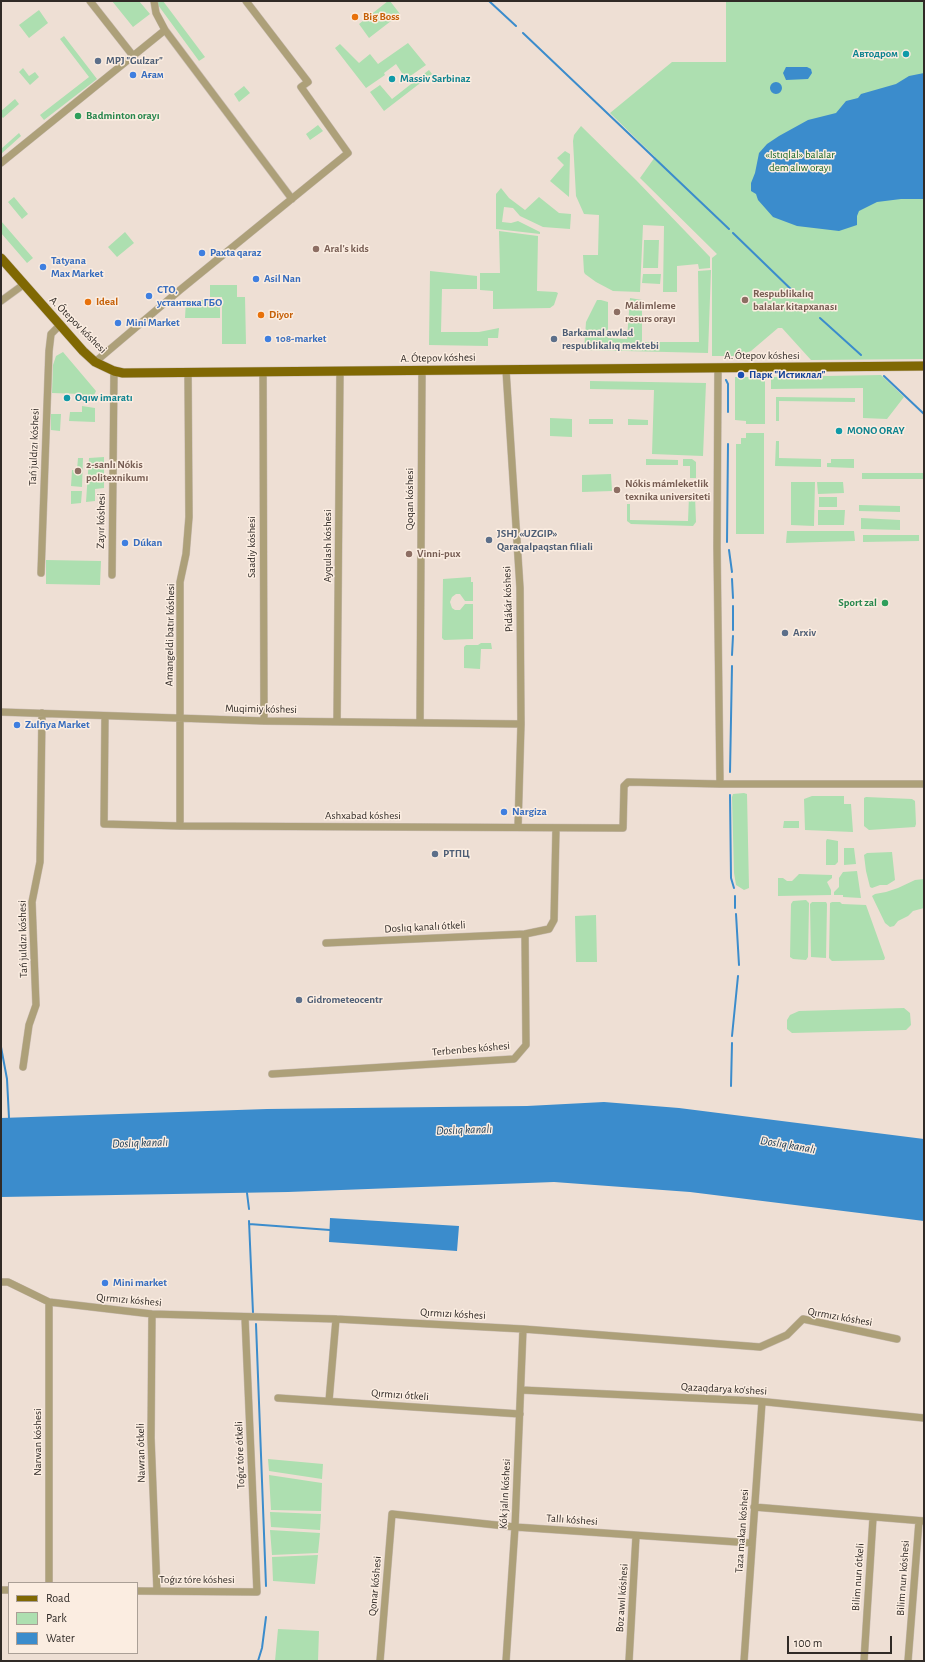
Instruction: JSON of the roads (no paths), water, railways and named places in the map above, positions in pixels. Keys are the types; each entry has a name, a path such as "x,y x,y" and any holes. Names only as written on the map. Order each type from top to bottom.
{"main road":[{"name":"A. Ótepov kóshesi","path":"1,258 60,326 95,362 114,371 123,373 924,366"}],"street":[{"path":"90,1 134,57"},
{"path":"154,1 156,13 165,30 292,198"},
{"path":"95,362 348,153 301,87 308,82 246,1"},
{"path":"1,163 45,126 134,57 165,30"},
{"path":"1,301 23,285"},
{"name":"Tań juldızı kóshesi","path":"41,573 49,351 51,334 60,326"},
{"path":"718,368 717,547 720,784 924,784"},
{"name":"Ayqulash kóshesi","path":"337,721 340,370"},
{"name":"Pidákár kóshesi","path":"506,370 520,588 521,724 518,827"},
{"name":"Zayır kóshesi","path":"112,575 114,371"},
{"name":"Qoqan kóshesi","path":"420,723 422,371"},
{"name":"Amangeldi batır kóshesi","path":"180,826 180,582 186,554 189,517 188,372"},
{"name":"Saadiy kóshesi","path":"263,372 264,721"},
{"name":"Muqimiy kóshesi","path":"1,712 264,721 521,724"},
{"name":"Tań juldızı kóshesi","path":"23,1067 29,1024 36,1004 32,902 40,862 42,713"},
{"name":"Ashxabad kóshesi","path":"106,716 104,824 180,826 623,828 624,786 628,782 720,784"},
{"path":"525,934 549,929 554,920 556,828"},
{"name":"Doslıq kanalı ótkeli","path":"326,943 525,934"},
{"name":"Terbenbes kóshesi","path":"272,1074 514,1059 526,1046 525,934"},
{"name":"Qırmızı kóshesi","path":"1,1282 8,1282 49,1302 152,1314 246,1318 336,1319 523,1329 760,1347 787,1335 803,1319 897,1339"},
{"name":"Narwan kóshesi","path":"49,1302 49,1582"},
{"name":"Nawran ótkeli","path":"152,1314 151,1438 157,1591"},
{"name":"Toǵız tóre ótkeli","path":"246,1318 257,1592"},
{"path":"329,1401 336,1319"},
{"name":"Kók jalın kóshesi","path":"506,1661 515,1527 523,1329"},
{"name":"Qazaqdarya ko'shesi","path":"521,1390 762,1402 924,1418"},
{"name":"Qırmızı ótkeli","path":"278,1398 520,1414"},
{"name":"Taza makan kóshesi","path":"744,1661 762,1402"},
{"path":"754,1508 921,1521"},
{"name":"Tallı kóshesi","path":"392,1514 515,1527 752,1543"},
{"name":"Qonar kóshesi","path":"380,1661 392,1514"},
{"name":"Bilim nurı ótkeli","path":"864,1661 873,1518"},
{"name":"Bilim nurı kóshesi","path":"908,1661 921,1521"},
{"name":"Boz awıl kóshesi","path":"628,1661 636,1536"},
{"name":"Toǵız tóre kóshesi","path":"138,1591 257,1592"}],"water":[{"path":"786,67 807,67 811,69 812,73 808,79 786,80 783,73"},
{"path":"924,73 924,199 901,199 877,202 859,211 857,216 857,225 839,231 797,226 773,217 758,200 756,194 751,191 751,183 755,173 759,153 767,144 808,120 836,113 846,101 858,98 861,94 896,84 909,76"},
{"path":"776,82 780,84 782,88 780,92 776,94 772,92 770,88 772,84"},
{"name":"Doslıq kanalı","path":"604,1102 679,1108 924,1139 924,1221 690,1192 554,1182 288,1192 1,1197 1,1118 267,1109 527,1106"},
{"path":"330,1218 459,1226 457,1251 329,1242"}],"waterway":[{"path":"489,1 516,26"},
{"path":"523,33 729,229"},
{"path":"733,233 799,297"},
{"path":"820,318 861,355"},
{"path":"884,376 924,414"},
{"path":"726,380 728,384 728,412"},
{"path":"727,542 728,444"},
{"path":"729,550 732,572"},
{"path":"732,579 733,598"},
{"path":"733,606 733,630"},
{"path":"732,655 733,636"},
{"path":"730,772 732,666"},
{"path":"730,795 731,878 734,888"},
{"path":"735,896 735,908"},
{"path":"736,914 739,965"},
{"path":"732,1036 738,976"},
{"path":"731,1086 732,1043"},
{"path":"1,1047 7,1079 9,1118"},
{"path":"247,1193 249,1209"},
{"path":"249,1221 253,1313"},
{"path":"249,1224 330,1230"},
{"path":"256,1324 266,1586"},
{"path":"258,1661 262,1648 266,1617"}],"place":[{"name":"Big Boss","path":"355,17"},
{"name":"Автодром","path":"906,54"},
{"name":"MPJ \"Gulzar\"","path":"98,61"},
{"name":"Ағам","path":"133,75"},
{"name":"Massiv Sarbinaz","path":"392,79"},
{"name":"Badminton orayı","path":"78,116"},
{"name":"Aral's kids","path":"316,249"},
{"name":"Paxta qaraz","path":"202,253"},
{"name":"Tatyana Max Market","path":"43,267"},
{"name":"Asil Nan","path":"256,279"},
{"name":"СТО, устантвка ГБО","path":"149,296"},
{"name":"Respublikalıq balalar kitapxanası","path":"745,300"},
{"name":"Ideal","path":"88,302"},
{"name":"Málimleme resurs orayı","path":"617,312"},
{"name":"Diyor","path":"261,315"},
{"name":"Mini Market","path":"118,323"},
{"name":"108-market","path":"268,339"},
{"name":"Barkamal awlad respublikalıq mektebi","path":"554,339"},
{"name":"Парк \"Истиклал\"","path":"741,375"},
{"name":"Oqıw imaratı","path":"67,398"},
{"name":"MONO ORAY","path":"839,431"},
{"name":"2-sanlı Nókis politexnikumı","path":"78,471"},
{"name":"Nókis mámleketlik texnika universiteti","path":"617,490"},
{"name":"JSHJ «UZGIP» Qaraqalpaqstan filiali","path":"489,540"},
{"name":"Dúkan","path":"125,543"},
{"name":"Vinni-pux","path":"409,554"},
{"name":"Sport zal","path":"885,603"},
{"name":"Arxiv","path":"785,633"},
{"name":"Zulfiya Market","path":"17,725"},
{"name":"Nargiza","path":"504,812"},
{"name":"РТПЦ","path":"435,854"},
{"name":"Gidrometeocentr","path":"299,1000"},
{"name":"Mini market","path":"105,1283"}],"park label":[{"name":"«Istıqlal» balalar dem alıw orayı","path":"800,161"}]}
